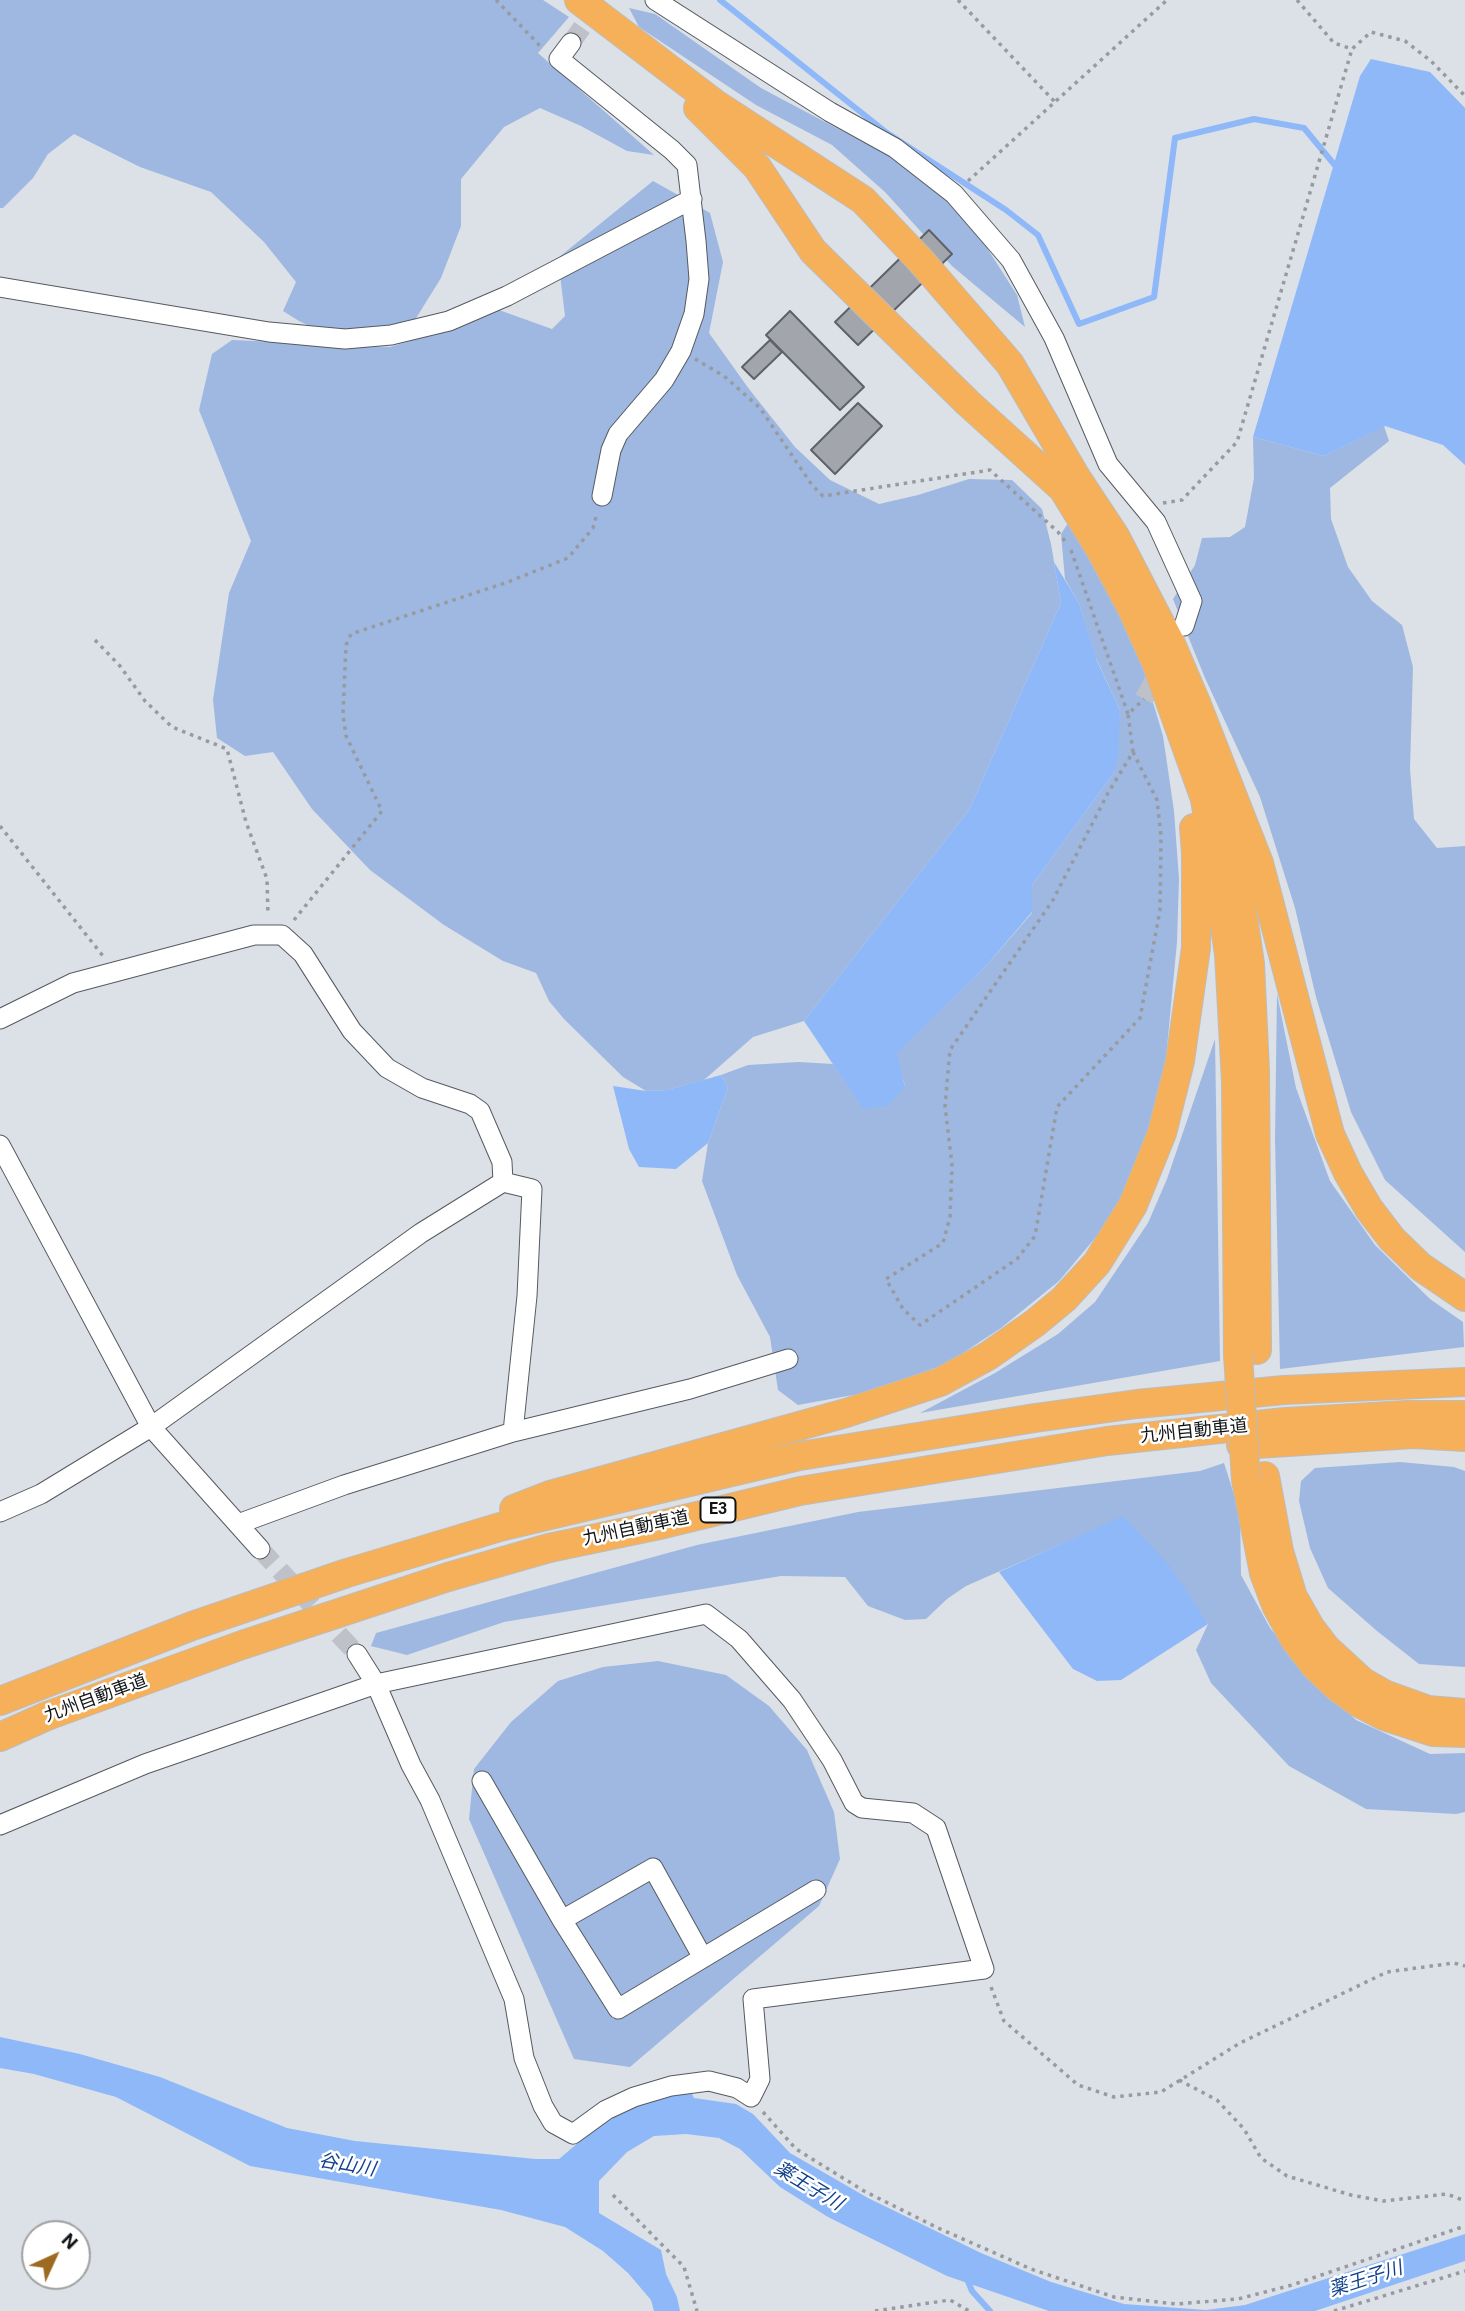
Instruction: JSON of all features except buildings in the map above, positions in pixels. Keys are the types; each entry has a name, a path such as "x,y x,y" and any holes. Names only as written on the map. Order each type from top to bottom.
{"highway":[{"path":"565,0 706,115 757,167 813,251 968,403 1063,489 1132,609 1157,665 1205,799 1229,954 1247,1354 1264,1573 1276,1605 1295,1640 1315,1666 1337,1687 1384,1716 1433,1732 1465,1733"},
{"path":"579,0 714,103 863,200 921,261 1010,364 1076,477 1115,536 1176,656 1259,863 1330,1133 1348,1172 1369,1209 1392,1239 1421,1267 1465,1297"},
{"path":"347,1573 550,1495 846,1413 940,1382 988,1356 1064,1299 1097,1263 1133,1205 1161,1133 1181,1061 1196,948 1196,853 1184,742"},
{"path":"1220,767 1250,964 1255,1070 1247,1354"},
{"name":"九州自動車道","path":"0,1701 192,1626 347,1573 500,1527 800,1456 1137,1404 1284,1390 1465,1382"},
{"name":"九州自動車道","path":"0,1737 47,1716 242,1645 448,1577 549,1548 800,1491 1107,1441 1285,1422 1406,1415 1465,1415"},
{"path":"1107,1441 1209,1447 1413,1434 1465,1437"},
{"path":"1255,1478 1293,1597 1326,1648 1363,1682 1386,1695 1428,1710 1465,1713"}],"street":[{"path":"655,0 830,112 895,148 954,194 1011,260 1054,338 1108,464 1156,522 1192,601 1184,626"},
{"path":"571,43 559,59 687,165 699,279 694,314 681,351 664,380 618,434 611,450 602,496"},
{"path":"0,287 269,332 345,339 391,335 449,321 507,296 692,199"},
{"path":"0,1019 73,984 115,971 254,935 275,935 303,954 352,1031 387,1068 422,1088 470,1104 480,1111 502,1162 503,1182"},
{"path":"0,1145 151,1427 260,1549"},
{"path":"0,1511 41,1494 151,1427 421,1233 503,1182 532,1189 527,1296 513,1432"},
{"path":"238,1524 344,1485 513,1432 690,1389 788,1359"},
{"path":"0,1825 145,1764 376,1684 706,1614 739,1639 792,1700 832,1760 854,1803 862,1808 913,1813 936,1828 984,1969 753,1999 760,2079 751,2097 737,2088 709,2081 671,2086 634,2097 606,2110 573,2134 553,2123 543,2106 524,2058 514,1999 430,1800 411,1765 376,1684 358,1654"},
{"path":"482,1781 562,1920 618,2009 817,1890"},
{"path":"562,1920 653,1868 703,1958"}],"path":[{"path":"496,0 543,49 559,59"},
{"path":"958,0 1055,102"},
{"path":"954,194 1167,0"},
{"path":"1297,0 1334,43 1352,49"},
{"path":"1131,492 1162,503 1182,500 1237,442 1352,49 1371,32 1405,41 1431,61 1465,96"},
{"path":"681,351 724,376 760,408 812,485 823,496 990,471 1058,532 1070,547 1128,714 1133,752 1157,800 1161,836 1160,910 1140,1018 1057,1107 1035,1236 1017,1259 920,1325 903,1309 886,1279 943,1242 950,1217 952,1165 945,1106 950,1050 1053,900 1108,793 1133,752"},
{"path":"275,935 382,811 346,736 343,714 346,645 351,634 508,583 568,558 593,528 602,496"},
{"path":"95,640 120,666 145,701 172,727 226,749 246,822 267,878 275,935"},
{"path":"1128,714 1144,699"},
{"path":"0,826 115,971"},
{"path":"984,1969 1004,2021 1078,2085 1114,2097 1161,2092 1240,2043 1387,1972 1454,1963 1465,1966"},
{"path":"1179,2080 1217,2100 1244,2129 1261,2158 1287,2176 1351,2195 1383,2201 1447,2193 1465,2201"},
{"path":"751,2097 796,2150 864,2192 1031,2269 1114,2297 1176,2304 1238,2299 1292,2285 1465,2226"},
{"path":"613,2195 684,2267 698,2311"},
{"path":"1334,2311 1465,2271"},
{"path":"875,2311 950,2300 969,2311"}],"shaded area":[{"path":"0,0 543,0 569,17 538,53 654,155 627,151 540,108 504,127 461,179 461,226 441,278 413,323 329,335 283,311 296,282 264,242 211,192 140,167 74,134 48,154 33,178 0,208"},
{"path":"629,8 655,14 761,88 938,182 978,234 1017,295 1025,327 952,266 885,192 832,145 756,105 639,27"},
{"path":"653,181 710,213 723,262 709,333 795,447 830,480 879,504 969,479 1012,480 1042,509 1061,603 969,810 804,1021 753,1037 704,1080 667,1090 646,1091 623,1077 564,1019 549,1001 536,973 503,961 444,925 370,870 312,809 273,752 245,756 217,738 213,700 229,593 251,541 199,410 212,354 232,340 390,347 442,331 485,305 552,329 565,316 558,258"},
{"path":"1384,426 1389,441 1330,488 1331,519 1348,567 1372,601 1402,625 1413,667 1410,769 1414,819 1437,848 1465,846 1465,1252 1385,1180 1351,1112 1316,997 1295,908 1260,797 1205,678 1173,599 1195,565 1202,538 1230,537 1245,527 1254,478 1253,437 1324,456"},
{"path":"1070,520 1100,572 1138,652 1163,736 1174,811 1179,879 1177,942 1164,1079 1143,1157 1106,1225 1059,1281 1001,1328 946,1364 864,1393 798,1405 778,1390 770,1337 737,1275 702,1181 708,1143 728,1088 721,1075 748,1065 799,1062 833,1064 863,1108 905,1086 896,1053 987,965 1032,913 1032,885 1113,774 1120,710 1095,656 1079,603 1065,579 1061,534"},
{"path":"1277,994 1296,1088 1330,1181 1375,1245 1430,1299 1463,1322 1464,1347 1280,1369 1275,1139"},
{"path":"1215,1039 1220,1361 920,1413 995,1373 1058,1334 1095,1302 1148,1223 1167,1179"},
{"path":"1400,1462 1454,1467 1465,1471 1465,1667 1419,1664 1328,1588 1310,1548 1299,1501 1301,1481 1315,1468"},
{"path":"1224,1463 1240,1513 1241,1575 1270,1628 1309,1676 1356,1720 1430,1754 1465,1753 1465,1812 1456,1814 1366,1809 1289,1766 1211,1683 1196,1650 1208,1624 1123,1517 966,1586 926,1619 905,1620 868,1606 845,1577 781,1576 504,1622 407,1655 371,1646 376,1633 697,1545 858,1512 1200,1471"},
{"path":"658,1661 726,1675 769,1706 807,1750 834,1812 840,1859 819,1906 630,2067 574,2059 469,1819 474,1769 511,1722 558,1681 603,1667"}],"water":[{"path":"1371,59 1430,72 1465,108 1465,465 1443,445 1385,426 1324,456 1253,437 1360,76"},
{"path":"1054,562 1079,603 1097,661 1120,710 1118,758 1113,774 1032,885 1032,912 987,965 897,1053 905,1087 887,1106 863,1109 804,1021 969,810 1061,603"},
{"path":"721,1075 728,1088 708,1143 676,1169 639,1167 629,1149 613,1086 646,1091 667,1090"},
{"path":"1123,1516 1169,1565 1208,1624 1121,1680 1097,1681 1073,1669 999,1572"},
{"path":"0,2037 80,2054 160,2077 287,2128 355,2141 535,2159 559,2159 592,2131 631,2107 690,2090 694,2098 736,2104 753,2114 790,2153 868,2198 981,2253 1051,2282 1124,2304 1206,2310 1245,2305 1465,2234 1465,2261 1315,2311 1049,2311 947,2276 828,2217 780,2187 740,2149 719,2138 686,2134 654,2136 627,2152 599,2181 599,2213 661,2250 666,2274 677,2297 680,2311 654,2311 651,2300 628,2273 603,2251 565,2227 501,2210 250,2166 116,2097 34,2074 0,2068"}],"waterway":[{"path":"720,0 887,133 1006,210 1038,235 1079,324 1154,297 1175,138 1254,119 1304,128 1338,169"},
{"path":"967,2279 972,2291 990,2311"}],"tunnel":[{"path":"571,43 601,1"},
{"path":"1144,699 1163,664"},
{"path":"260,1549 357,1654"}],"water label":[{"name":"谷山川","path":"347,2166"},
{"name":"薬王子川","path":"808,2187"},
{"name":"薬王子川","path":"1366,2280"}]}
